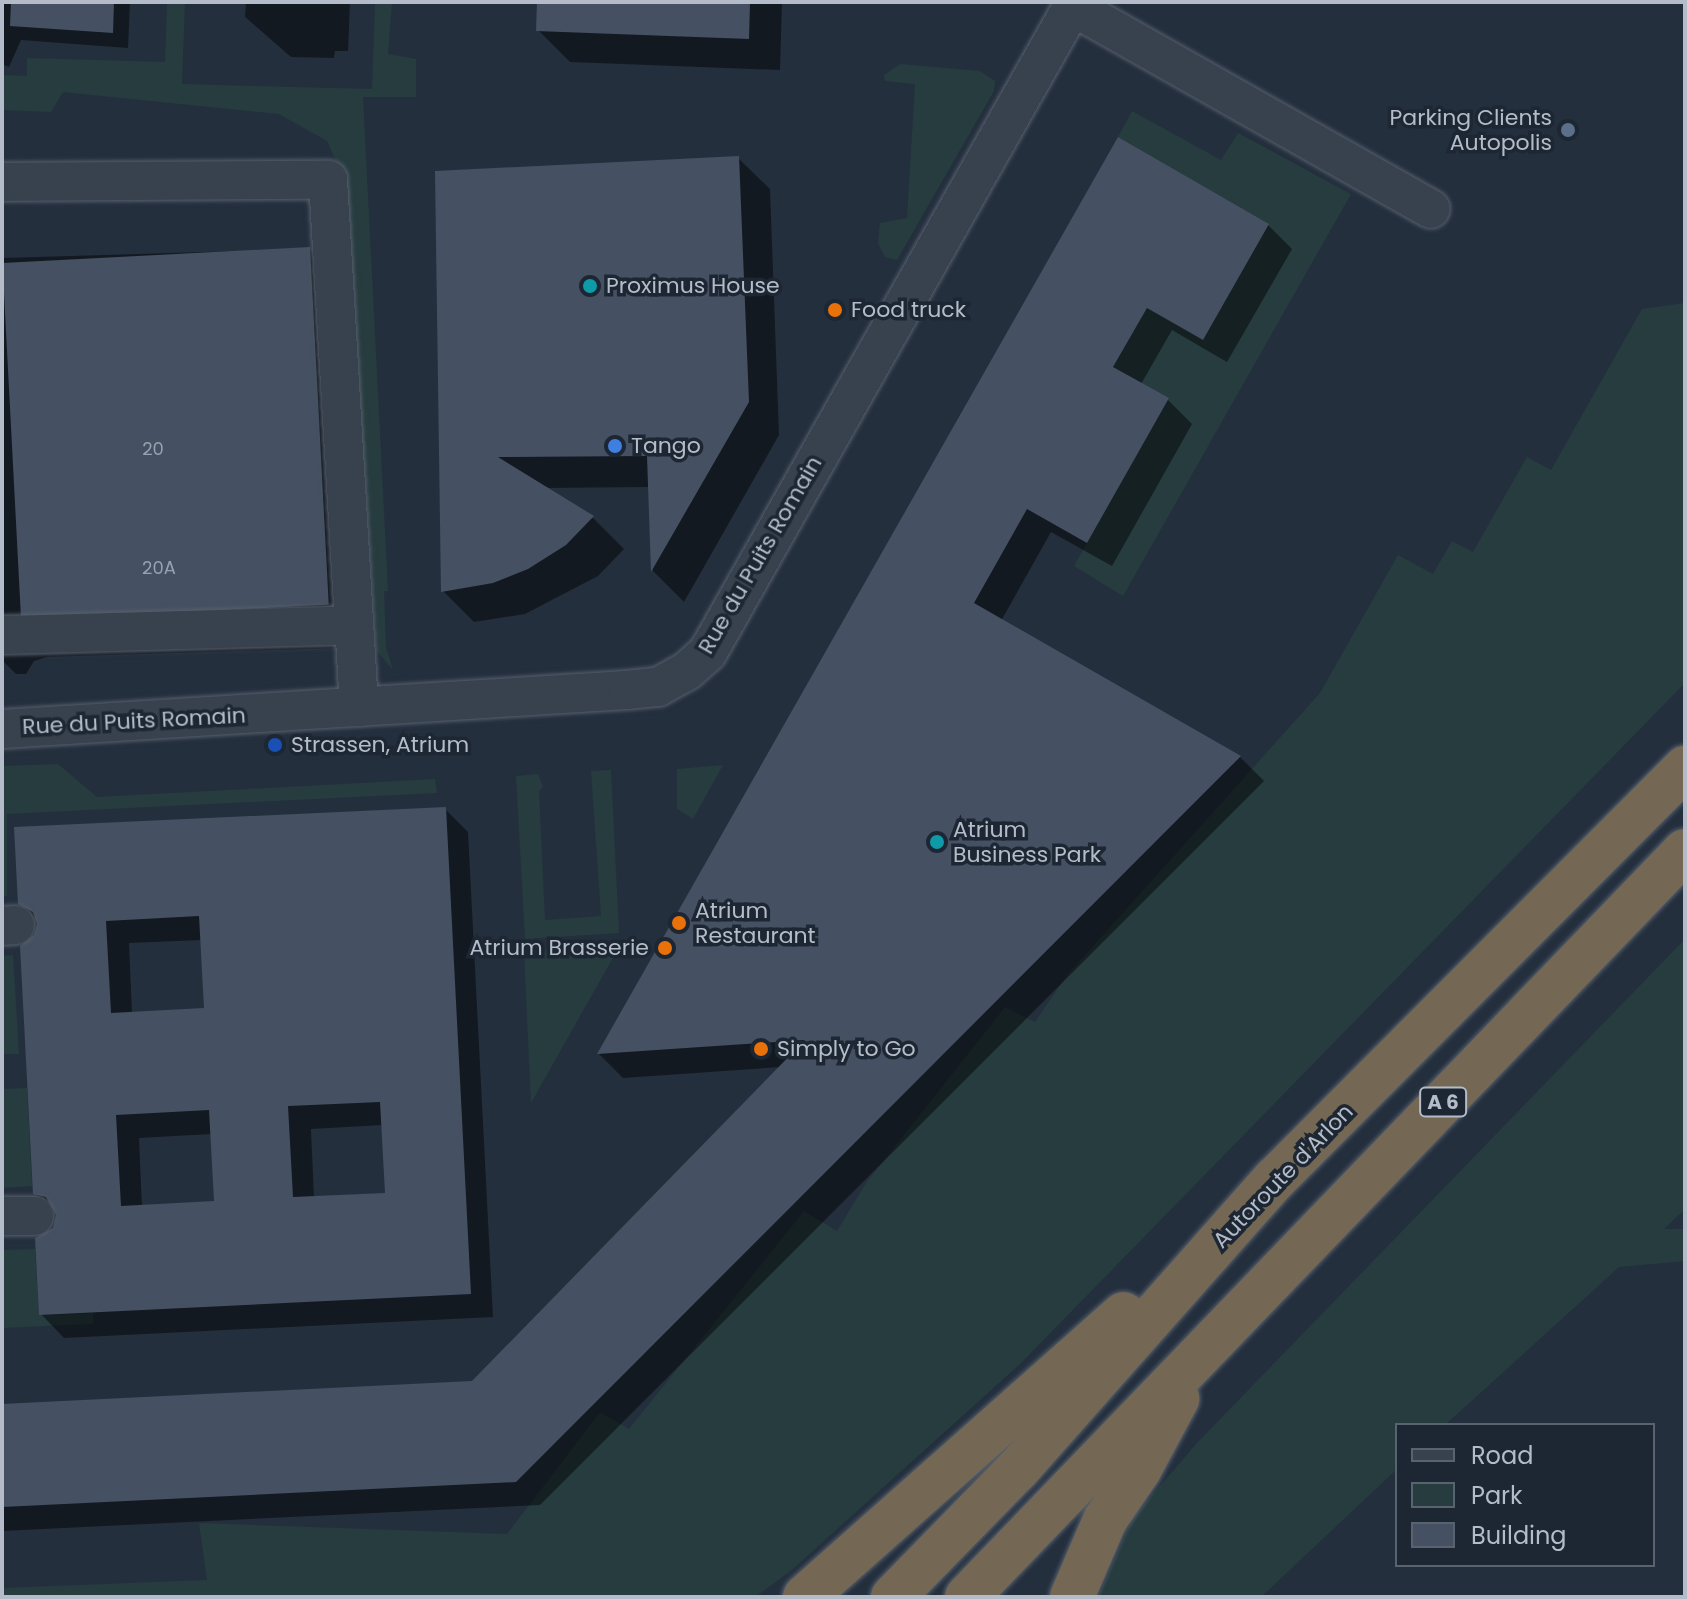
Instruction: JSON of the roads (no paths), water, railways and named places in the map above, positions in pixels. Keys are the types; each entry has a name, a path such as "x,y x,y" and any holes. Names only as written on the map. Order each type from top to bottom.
{"highway":[{"name":"Autoroute d'Arlon","path":"893,1597 1019,1468 1275,1179 1685,768"},
{"name":"A 6","path":"967,1597 1685,851"},
{"path":"805,1597 1275,1179"},
{"name":"A 6","path":"1072,1597 1105,1520 1139,1470 1201,1354"}],"street":[{"path":"1074,4 1431,209"},
{"name":"Rue du Puits Romain","path":"2,729 658,687 708,652 1074,4"},
{"path":"2,182 328,180 359,707"},
{"path":"2,635 354,625"}],"place":[{"name":"Parking Clients Autopolis","path":"1568,130"},
{"name":"Proximus House","path":"590,286"},
{"name":"Food truck","path":"835,310"},
{"name":"Tango","path":"615,446"},
{"name":"Strassen, Atrium","path":"275,745"},
{"name":"Atrium Business Park","path":"937,842"},
{"name":"Atrium Restaurant","path":"679,923"},
{"name":"Atrium Brasserie","path":"665,948"},
{"name":"Simply to Go","path":"761,1049"}]}
